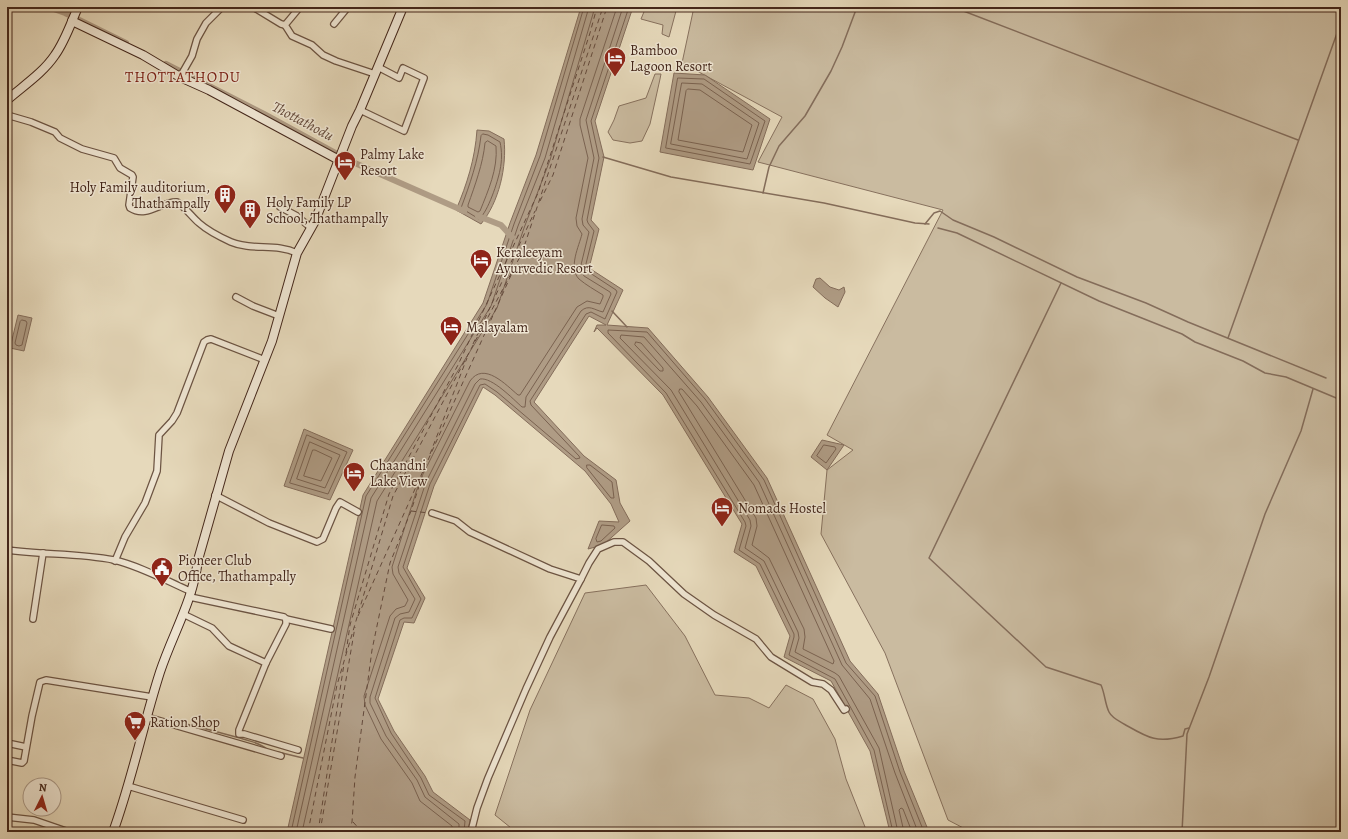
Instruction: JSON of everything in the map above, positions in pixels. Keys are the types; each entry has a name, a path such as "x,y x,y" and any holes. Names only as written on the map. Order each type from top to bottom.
{"main road":[{"path":"7,100 46,67 63,42 78,7"},
{"path":"113,832 128,786 152,697 168,648 191,594 196,576 198,560 215,495 231,443 265,360 297,253 311,228 401,8"},
{"path":"73,19 340,157"}],"street":[{"path":"182,75 192,56 197,39 206,23 222,7"},
{"path":"254,7 281,24 286,25 292,36 312,45 323,55 336,61 399,78 403,68 424,78 404,131 360,110"},
{"path":"286,25 300,7"},
{"path":"334,24 348,7"},
{"path":"7,114 55,132 60,138 82,149 114,158 120,168 132,174 129,205 133,210 153,210 173,202 177,202 207,229 232,242 248,246 279,247 297,253"},
{"path":"280,207 297,216 311,228"},
{"path":"236,297 253,306 279,316"},
{"path":"115,560 125,537 145,503 157,471 159,435 177,413 204,342 211,339 265,360"},
{"path":"215,495 269,523 317,542 323,539 340,502 358,512"},
{"path":"432,513 456,522 470,532 550,569 581,579"},
{"path":"471,832 477,808 488,778 550,637 598,549 614,542 622,542 649,561 684,594 714,615 756,639 771,657 812,682 822,684 831,690 844,710 846,709"},
{"path":"7,550 115,560 146,571 191,594 284,617 286,619 331,629"},
{"path":"33,619 43,553"},
{"path":"183,614 212,628 229,646 266,663"},
{"path":"286,619 286,624 266,663 238,734 244,734 298,750"},
{"path":"7,760 22,763 24,761 40,682 46,680 152,697"},
{"path":"147,717 281,756"},
{"path":"7,743 26,747"},
{"path":"128,786 243,820"},
{"path":"7,817 34,820 69,832"}],"shaded area":[{"path":"646,7 661,7 676,11 669,37 662,34 663,25 641,19"},
{"path":"694,7 1341,7 1341,832 971,832 948,820 885,653 821,534 827,470 853,450 827,435 943,210 758,162 782,117 682,63"},
{"path":"655,74 661,74 650,124 642,141 630,143 613,140 608,132 619,106 646,98"},
{"path":"646,585 685,636 715,695 749,698 769,708 786,685 813,699 835,739 846,779 867,832 516,832 495,815 530,710 585,593"}],"water":[{"path":"581,7 633,7 595,121 604,157 591,220 599,229 589,268 623,290 607,325 648,328 708,397 767,478 850,661 878,694 904,771 929,832 890,832 870,751 831,681 784,657 790,636 756,566 734,552 742,524 663,395 597,328 594,332 597,325 606,325 589,316 534,402 584,456 616,480 620,503 630,521 603,545 588,549 599,521 619,522 611,504 585,471 495,395 483,387 434,486 407,568 425,598 414,623 404,622 378,699 394,731 425,776 433,792 470,820 468,832 287,832 363,495 483,303 510,223 536,155"},
{"path":"674,73 705,75 770,119 753,170 660,152"},
{"path":"477,130 489,131 504,139 505,150 503,172 497,195 493,205 481,224 456,210 470,171"},
{"path":"820,278 830,287 839,290 844,287 845,292 838,307 813,287 816,279"},
{"path":"18,315 32,318 24,351 10,348"},
{"path":"304,429 353,450 330,500 284,486"},
{"path":"822,440 844,445 827,470 811,457"}],"waterway":[{"name":"Thottathodu","path":"48,7 65,13 126,43"},
{"path":"763,193 769,167 779,146 805,116 831,71 857,7"},
{"path":"953,7 1298,140"},
{"path":"1228,338 1341,22"},
{"name":"Thottathodu","path":"166,64 264,114 348,160 464,211"},
{"path":"603,157 671,177 824,203 915,223 929,224"},
{"path":"925,224 934,213 940,211 953,220 994,237 1077,277 1146,303 1188,322 1326,378"},
{"name":"Thottathodu","path":"478,216 501,225 512,237"},
{"path":"938,228 957,233 1099,301 1182,334 1195,342 1243,361 1265,373 1286,377 1341,400"},
{"path":"1061,283 929,558 1046,667 1101,685 1109,712 1116,719 1146,736 1159,739 1183,736 1185,729 1189,728"},
{"path":"612,311 627,327"},
{"path":"1182,832 1187,734 1209,677 1265,514 1301,431 1313,389"},
{"path":"178,722 253,742 268,750"},
{"path":"278,752 303,758"}],"ferry route":[{"path":"346,653 350,625 389,494 458,365 538,193 597,7"},
{"path":"308,832 337,685 393,496 522,253 603,7"},
{"path":"540,201 553,175 607,7"},
{"path":"473,344 535,211"},
{"path":"358,616 512,273"},
{"path":"430,454 467,358"},
{"path":"349,832 352,822 355,777 372,650 390,563 411,511 425,468"},
{"path":"411,511 429,513"},
{"path":"320,832 355,627"},
{"path":"318,832 344,664"},
{"path":"353,822 362,832"}],"place":[{"name":"Bamboo Lagoon Resort","path":"615,78"},
{"name":"Palmy Lake Resort","path":"345,182"},
{"name":"Holy Family auditorium, Thathampally","path":"225,214"},
{"name":"Holy Family LP School, Thathampally","path":"250,230"},
{"name":"Keraleeyam Ayurvedic Resort","path":"481,280"},
{"name":"Malayalam","path":"451,346"},
{"name":"Chaandni Lake View","path":"354,492"},
{"name":"Nomads Hostel","path":"722,528"},
{"name":"Pioneer Club Office, Thathampally","path":"162,588"},
{"name":"Ration Shop","path":"135,742"}],"district":[{"name":"THOTTATHODU","path":"183,77"}]}
